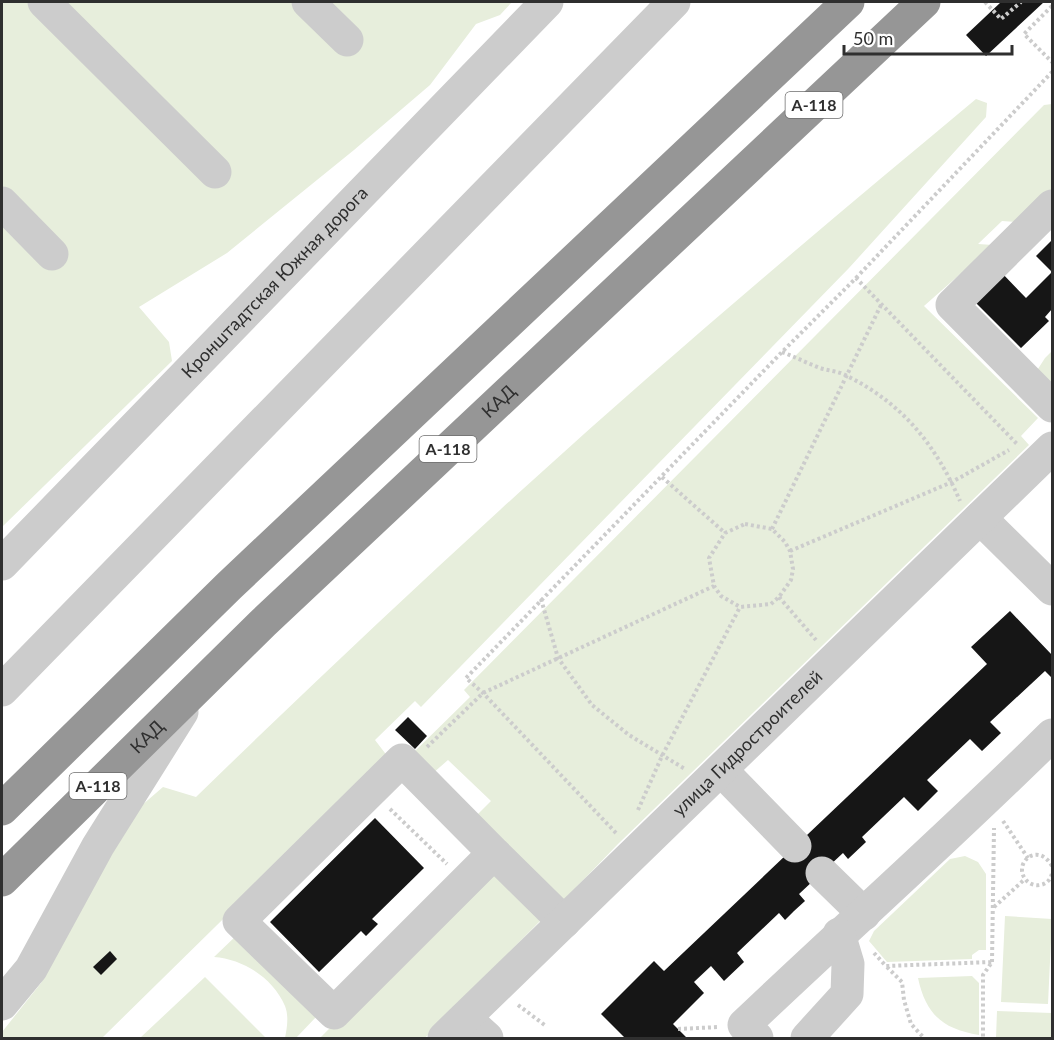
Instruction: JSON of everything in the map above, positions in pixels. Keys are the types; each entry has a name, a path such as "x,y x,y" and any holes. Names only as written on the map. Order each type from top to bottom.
{"highway":[{"name":"А-118","path":"2,809 229,586 848,2"},
{"name":"КАД","path":"2,880 263,623 924,2"}],"street":[{"path":"44,2 215,172"},
{"path":"308,2 347,40"},
{"name":"Кронштадтская Южная дорога","path":"2,564 547,2"},
{"path":"2,690 674,2"},
{"path":"2,204 52,254"},
{"path":"1053,206 952,305 1053,406"},
{"name":"улица Гидростроителей","path":"465,1032 564,922 721,770 970,510 1053,448"},
{"path":"970,510 1053,588"},
{"path":"2,1004 31,969 98,846 194,693"},
{"path":"751,1032 851,925 990,805 1053,735"},
{"path":"494,853 334,1013 239,921 402,760 564,922"},
{"path":"721,770 795,846"},
{"path":"807,1038 847,994 851,925 822,873"}],"path":[{"path":"985,2 1001,19 1021,2"},
{"path":"1053,6 1024,34 1053,62"},
{"path":"618,836 483,693 466,678 856,278 1053,72"},
{"path":"790,551 951,482 1019,444 856,278"},
{"path":"772,529 881,305"},
{"path":"782,352 846,375 890,403 920,430 970,510"},
{"path":"662,477 725,533"},
{"path":"745,524 772,529 785,542 790,551 793,569 791,580 771,604 740,607 721,596 714,586 709,558 725,533 745,524"},
{"path":"407,765 483,693 714,586"},
{"path":"779,597 817,641"},
{"path":"541,599 558,658 592,705 629,735 686,770"},
{"path":"634,820 662,756 740,607"},
{"path":"990,805 1028,858"},
{"path":"984,1038 983,975 992,962 994,907 990,805"},
{"path":"1053,866 1048,858 1038,854 1028,858 1023,864 1022,872 1024,879 1031,885 1040,886 1048,882 1053,873"},
{"path":"994,907 1024,879"},
{"path":"851,925 902,982 904,1000 911,1024 924,1038"},
{"path":"886,966 992,962"},
{"path":"516,1003 546,1026"},
{"path":"678,1029 751,1032"}],"green space":[{"path":"2,2 512,2 500,15 476,24 430,85 354,150 227,253 139,307 169,342 172,361 2,527"},
{"path":"976,99 987,103 986,117 849,268 421,707 415,701 375,740 388,757 102,1038 2,1038 2,1032 41,983 134,812 163,787 196,797 321,676 587,431 752,287"},
{"path":"1052,104 1052,198 1016,222 1002,221 978,244 993,245 924,306 1038,418 1021,436 1029,445 618,844 562,902 475,817 491,801 448,760 432,774 412,754 470,697 464,690 1044,105"},
{"path":"1052,351 1052,399 1036,372"},
{"path":"965,856 978,862 986,874 986,950 979,950 972,955 972,959 887,962 869,941 874,931 950,859"},
{"path":"494,873 543,918 425,1038 320,1038 468,889"},
{"path":"1005,916 1052,919 1048,1004 1001,1002"},
{"path":"238,934 317,1016 296,1038 285,1038 287,1018 285,1006 280,996 265,979 246,966 214,957"},
{"path":"972,976 979,983 979,1035 955,1029 938,1018 926,1002 918,978"},
{"path":"205,977 266,1038 140,1038"},
{"path":"997,1011 1052,1013 1052,1038 996,1038"}],"building":[{"path":"1001,2 1044,2 986,56 966,35"},
{"path":"1052,240 1052,272 1036,256"},
{"path":"999,270 1026,298 1052,272 1052,309 1045,317 1049,321 1021,348 971,298"},
{"path":"1010,611 1052,655 1052,678 1045,671 990,722 1001,733 982,751 970,739 927,780 938,791 918,811 904,797 862,837 866,842 848,859 843,853 799,894 805,901 785,920 779,913 737,953 744,962 724,981 711,966 694,982 704,993 673,1024 687,1038 625,1038 601,1014 654,961 664,971 987,664 971,647"},
{"path":"408,717 427,736 415,749 395,730"},
{"path":"375,818 424,868 372,919 378,924 366,936 361,931 319,972 270,922"},
{"path":"110,951 117,959 101,975 93,967"}]}
